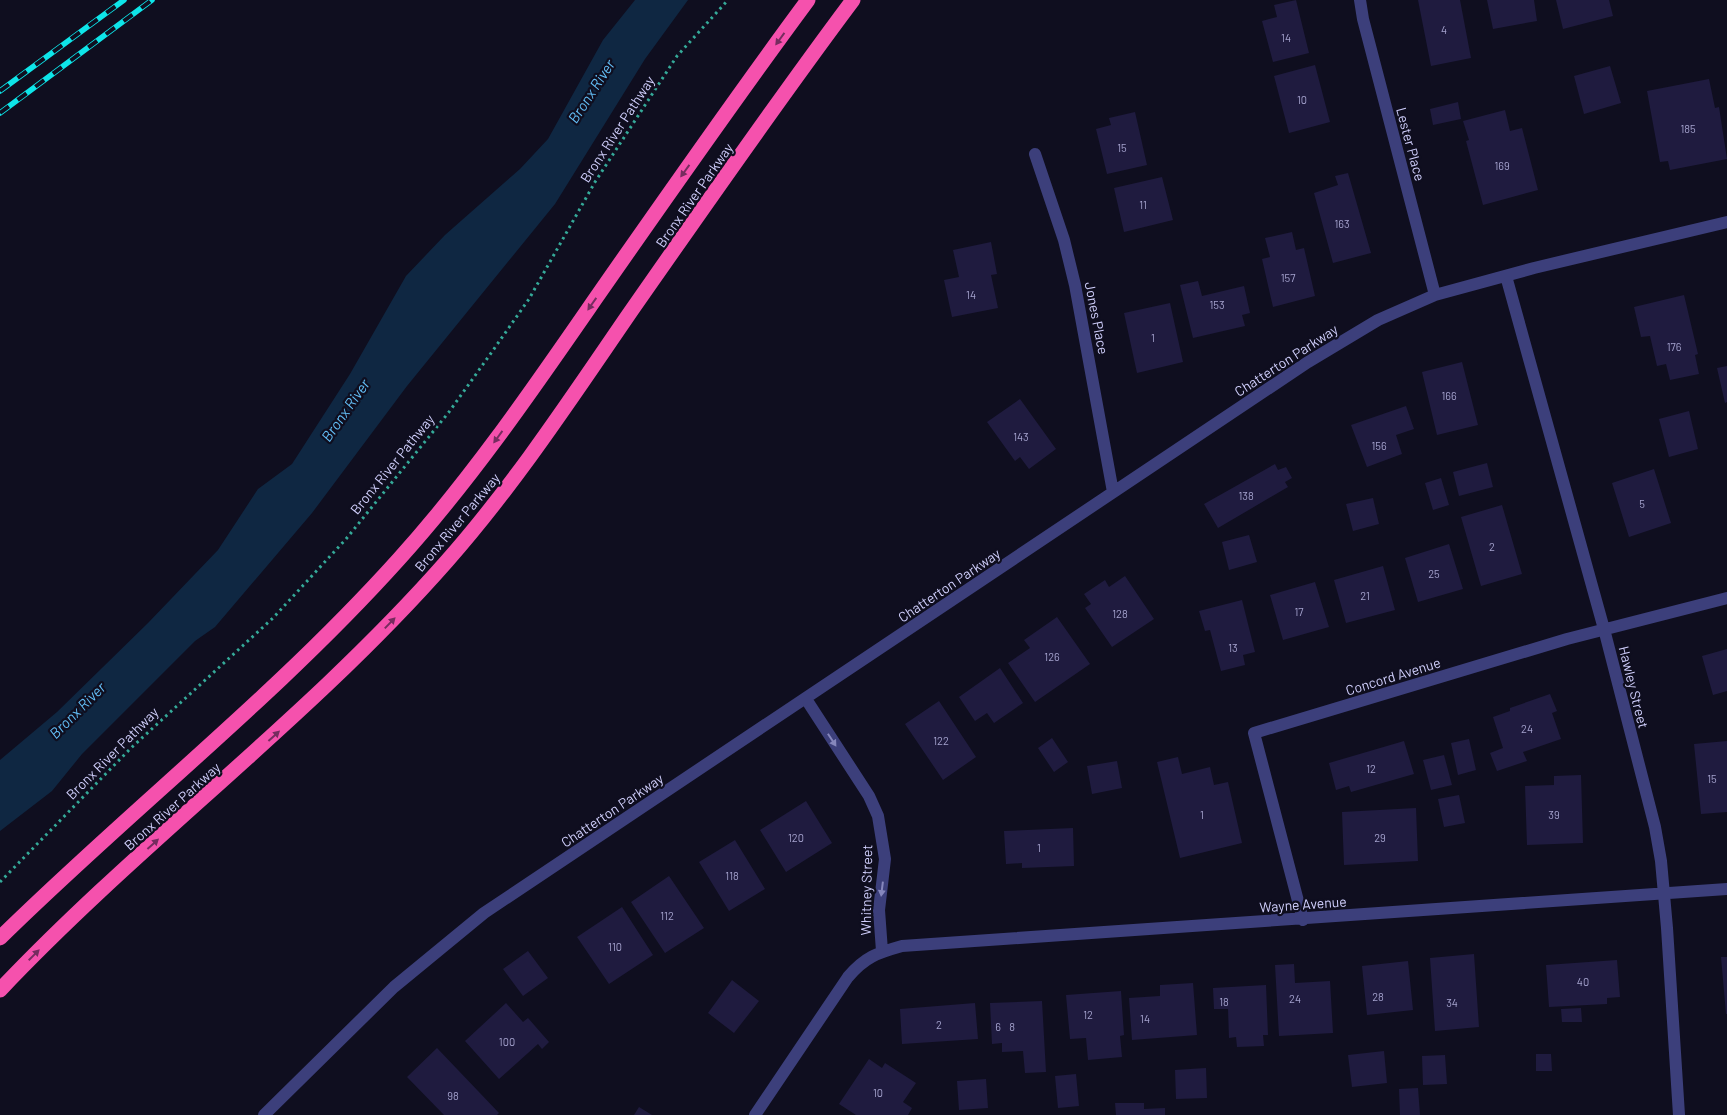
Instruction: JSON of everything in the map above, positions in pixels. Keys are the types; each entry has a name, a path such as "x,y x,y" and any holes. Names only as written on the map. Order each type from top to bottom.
{"highway":[{"name":"Bronx River Parkway","path":"0,938 82,859 327,634 399,559 438,514 511,419 808,0"},
{"name":"Bronx River Parkway","path":"0,990 88,904 332,681 449,559 486,514 546,434 852,0"}],"street":[{"name":"Lester Place","path":"1360,0 1363,20 1435,295"},
{"name":"Jones Place","path":"1035,154 1064,240 1075,285 1113,492"},
{"name":"Chatterton Parkway","path":"264,1115 394,987 484,914 1308,362 1378,320 1435,295 1727,222"},
{"name":"Hawley Street","path":"1506,276 1604,629 1655,827 1664,893 1679,1115"},
{"name":"Concord Avenue","path":"1303,920 1254,733 1604,629 1727,598"},
{"name":"Whitney Street","path":"755,1115 848,977 861,962 882,952 879,910 884,859 878,816 869,796 806,699"},
{"name":"Wayne Avenue","path":"882,952 902,946 920,944 1303,920 1727,889"}],"path":[{"name":"Bronx River Pathway","path":"0,882 131,748 279,612 346,539 449,412 529,299 595,182 677,56 728,0"}],"water":[{"name":"Bronx River","path":"635,0 688,0 645,59 555,204 407,386 312,513 215,627 195,641 82,754 52,791 0,831 0,760 57,712 148,623 218,550 258,489 292,464 350,374 406,276 445,235 520,169 548,139 603,40"}],"building":[{"path":"1296,0 1309,53 1273,62 1262,21 1277,17 1274,5"},
{"path":"1418,0 1460,0 1471,58 1431,66"},
{"path":"1487,0 1534,0 1537,21 1493,29"},
{"path":"1556,0 1609,0 1613,16 1563,29"},
{"path":"1315,65 1330,122 1289,133 1274,76"},
{"path":"1610,66 1621,103 1584,114 1574,76"},
{"path":"1709,79 1715,108 1719,107 1727,159 1670,170 1668,161 1660,162 1647,91"},
{"path":"1458,102 1461,119 1433,125 1430,109"},
{"path":"1505,110 1510,131 1522,128 1538,190 1483,205 1466,141 1469,140 1463,121"},
{"path":"1135,112 1147,165 1107,174 1096,129 1111,125 1109,118"},
{"path":"1348,173 1371,253 1333,263 1314,193 1338,185 1335,176"},
{"path":"1162,177 1173,220 1124,232 1114,188"},
{"path":"1292,232 1296,250 1304,248 1315,296 1273,307 1262,259 1270,257 1265,238"},
{"path":"991,242 997,274 991,275 998,308 952,317 944,280 959,277 953,250"},
{"path":"1198,281 1202,296 1244,286 1250,313 1242,315 1245,326 1193,338 1180,285"},
{"path":"1684,295 1698,354 1695,355 1699,374 1670,380 1666,364 1657,366 1650,336 1641,337 1634,307"},
{"path":"1170,303 1183,362 1137,373 1124,313"},
{"path":"1462,362 1478,425 1437,435 1422,372"},
{"path":"1727,366 1727,402 1725,403 1717,368"},
{"path":"1020,399 1056,449 1029,469 1020,457 1015,461 987,422"},
{"path":"1406,406 1414,429 1396,435 1402,454 1367,467 1351,425"},
{"path":"1689,411 1698,449 1669,457 1659,419"},
{"path":"1487,463 1493,487 1459,496 1453,472"},
{"path":"1275,464 1278,470 1286,467 1292,478 1285,482 1288,487 1218,528 1204,504"},
{"path":"1654,469 1671,523 1629,537 1612,483"},
{"path":"1441,478 1449,505 1433,510 1425,483"},
{"path":"1373,498 1379,524 1353,531 1346,504"},
{"path":"1502,505 1522,574 1481,586 1461,517"},
{"path":"1249,535 1257,562 1229,570 1222,542"},
{"path":"1449,544 1463,589 1418,602 1405,558"},
{"path":"1383,566 1395,610 1346,623 1334,580"},
{"path":"1125,576 1154,619 1112,647 1085,608 1091,604 1084,594 1105,580 1109,587"},
{"path":"1315,582 1329,627 1283,640 1270,595"},
{"path":"1242,600 1255,652 1243,655 1245,665 1221,671 1210,630 1205,631 1199,611"},
{"path":"1057,617 1090,664 1035,702 1008,663 1030,648 1024,640"},
{"path":"1727,649 1727,691 1713,695 1702,656"},
{"path":"1000,668 1023,703 994,723 987,713 975,721 959,697"},
{"path":"1550,694 1557,711 1552,713 1561,739 1523,752 1527,761 1497,771 1490,753 1503,748 1493,717 1510,711 1510,708"},
{"path":"939,701 976,757 943,780 905,724"},
{"path":"1052,738 1068,762 1054,772 1038,748"},
{"path":"1469,739 1476,770 1458,775 1451,743"},
{"path":"1404,741 1414,774 1351,792 1349,786 1336,790 1329,763"},
{"path":"1727,741 1727,812 1701,814 1694,744"},
{"path":"1444,755 1452,785 1431,790 1423,760"},
{"path":"1178,757 1182,774 1210,767 1214,785 1228,782 1242,843 1180,858 1157,762"},
{"path":"1117,761 1122,788 1092,794 1087,766"},
{"path":"1581,775 1583,843 1527,845 1525,786 1554,785 1554,776"},
{"path":"1459,795 1465,823 1444,827 1438,799"},
{"path":"806,801 832,843 786,872 760,830"},
{"path":"1416,808 1418,861 1344,865 1342,812"},
{"path":"1073,828 1074,866 1022,868 1022,863 1006,864 1004,831"},
{"path":"735,840 765,889 729,911 699,862"},
{"path":"669,876 704,928 665,953 631,902"},
{"path":"622,907 653,955 609,984 577,937"},
{"path":"528,951 548,978 523,996 503,969"},
{"path":"1474,954 1479,1027 1435,1031 1430,958"},
{"path":"1721,957 1727,957 1727,1014 1726,1014"},
{"path":"1617,960 1620,997 1607,998 1607,1004 1549,1007 1546,965"},
{"path":"1408,961 1413,1010 1367,1015 1362,966"},
{"path":"1294,964 1295,983 1330,981 1333,1033 1279,1036 1275,965"},
{"path":"732,980 759,1001 734,1033 708,1013"},
{"path":"1193,983 1197,1035 1132,1040 1129,998 1160,996 1160,985"},
{"path":"1266,985 1268,1035 1263,1035 1264,1046 1237,1047 1236,1037 1229,1038 1228,1009 1214,1009 1213,988"},
{"path":"1121,991 1124,1035 1120,1036 1122,1057 1088,1060 1086,1038 1070,1039 1066,995"},
{"path":"1042,1001 1046,1072 1025,1073 1023,1051 1002,1052 1002,1043 992,1044 990,1003"},
{"path":"506,1003 523,1022 528,1018 549,1042 542,1049 538,1044 499,1079 465,1041"},
{"path":"975,1003 978,1039 902,1044 900,1009"},
{"path":"1581,1008 1582,1022 1562,1022 1561,1009"},
{"path":"437,1048 499,1113 497,1115 444,1115 407,1077"},
{"path":"1384,1051 1387,1083 1352,1087 1348,1055"},
{"path":"1536,1054 1551,1054 1552,1071 1536,1071"},
{"path":"1445,1055 1447,1084 1423,1085 1422,1056"},
{"path":"869,1059 882,1068 885,1063 916,1083 903,1102 912,1108 908,1115 856,1115 839,1104"},
{"path":"1206,1068 1207,1098 1176,1099 1175,1070"},
{"path":"1076,1074 1079,1106 1058,1108 1055,1076"},
{"path":"986,1079 988,1108 959,1110 957,1081"},
{"path":"1418,1088 1420,1115 1400,1115 1399,1089"},
{"path":"1115,1103 1144,1103 1144,1109 1165,1108 1165,1115 1116,1115"},
{"path":"639,1107 652,1115 634,1115"}],"railway":[{"path":"0,91 124,0"},
{"path":"0,113 152,0"}]}
